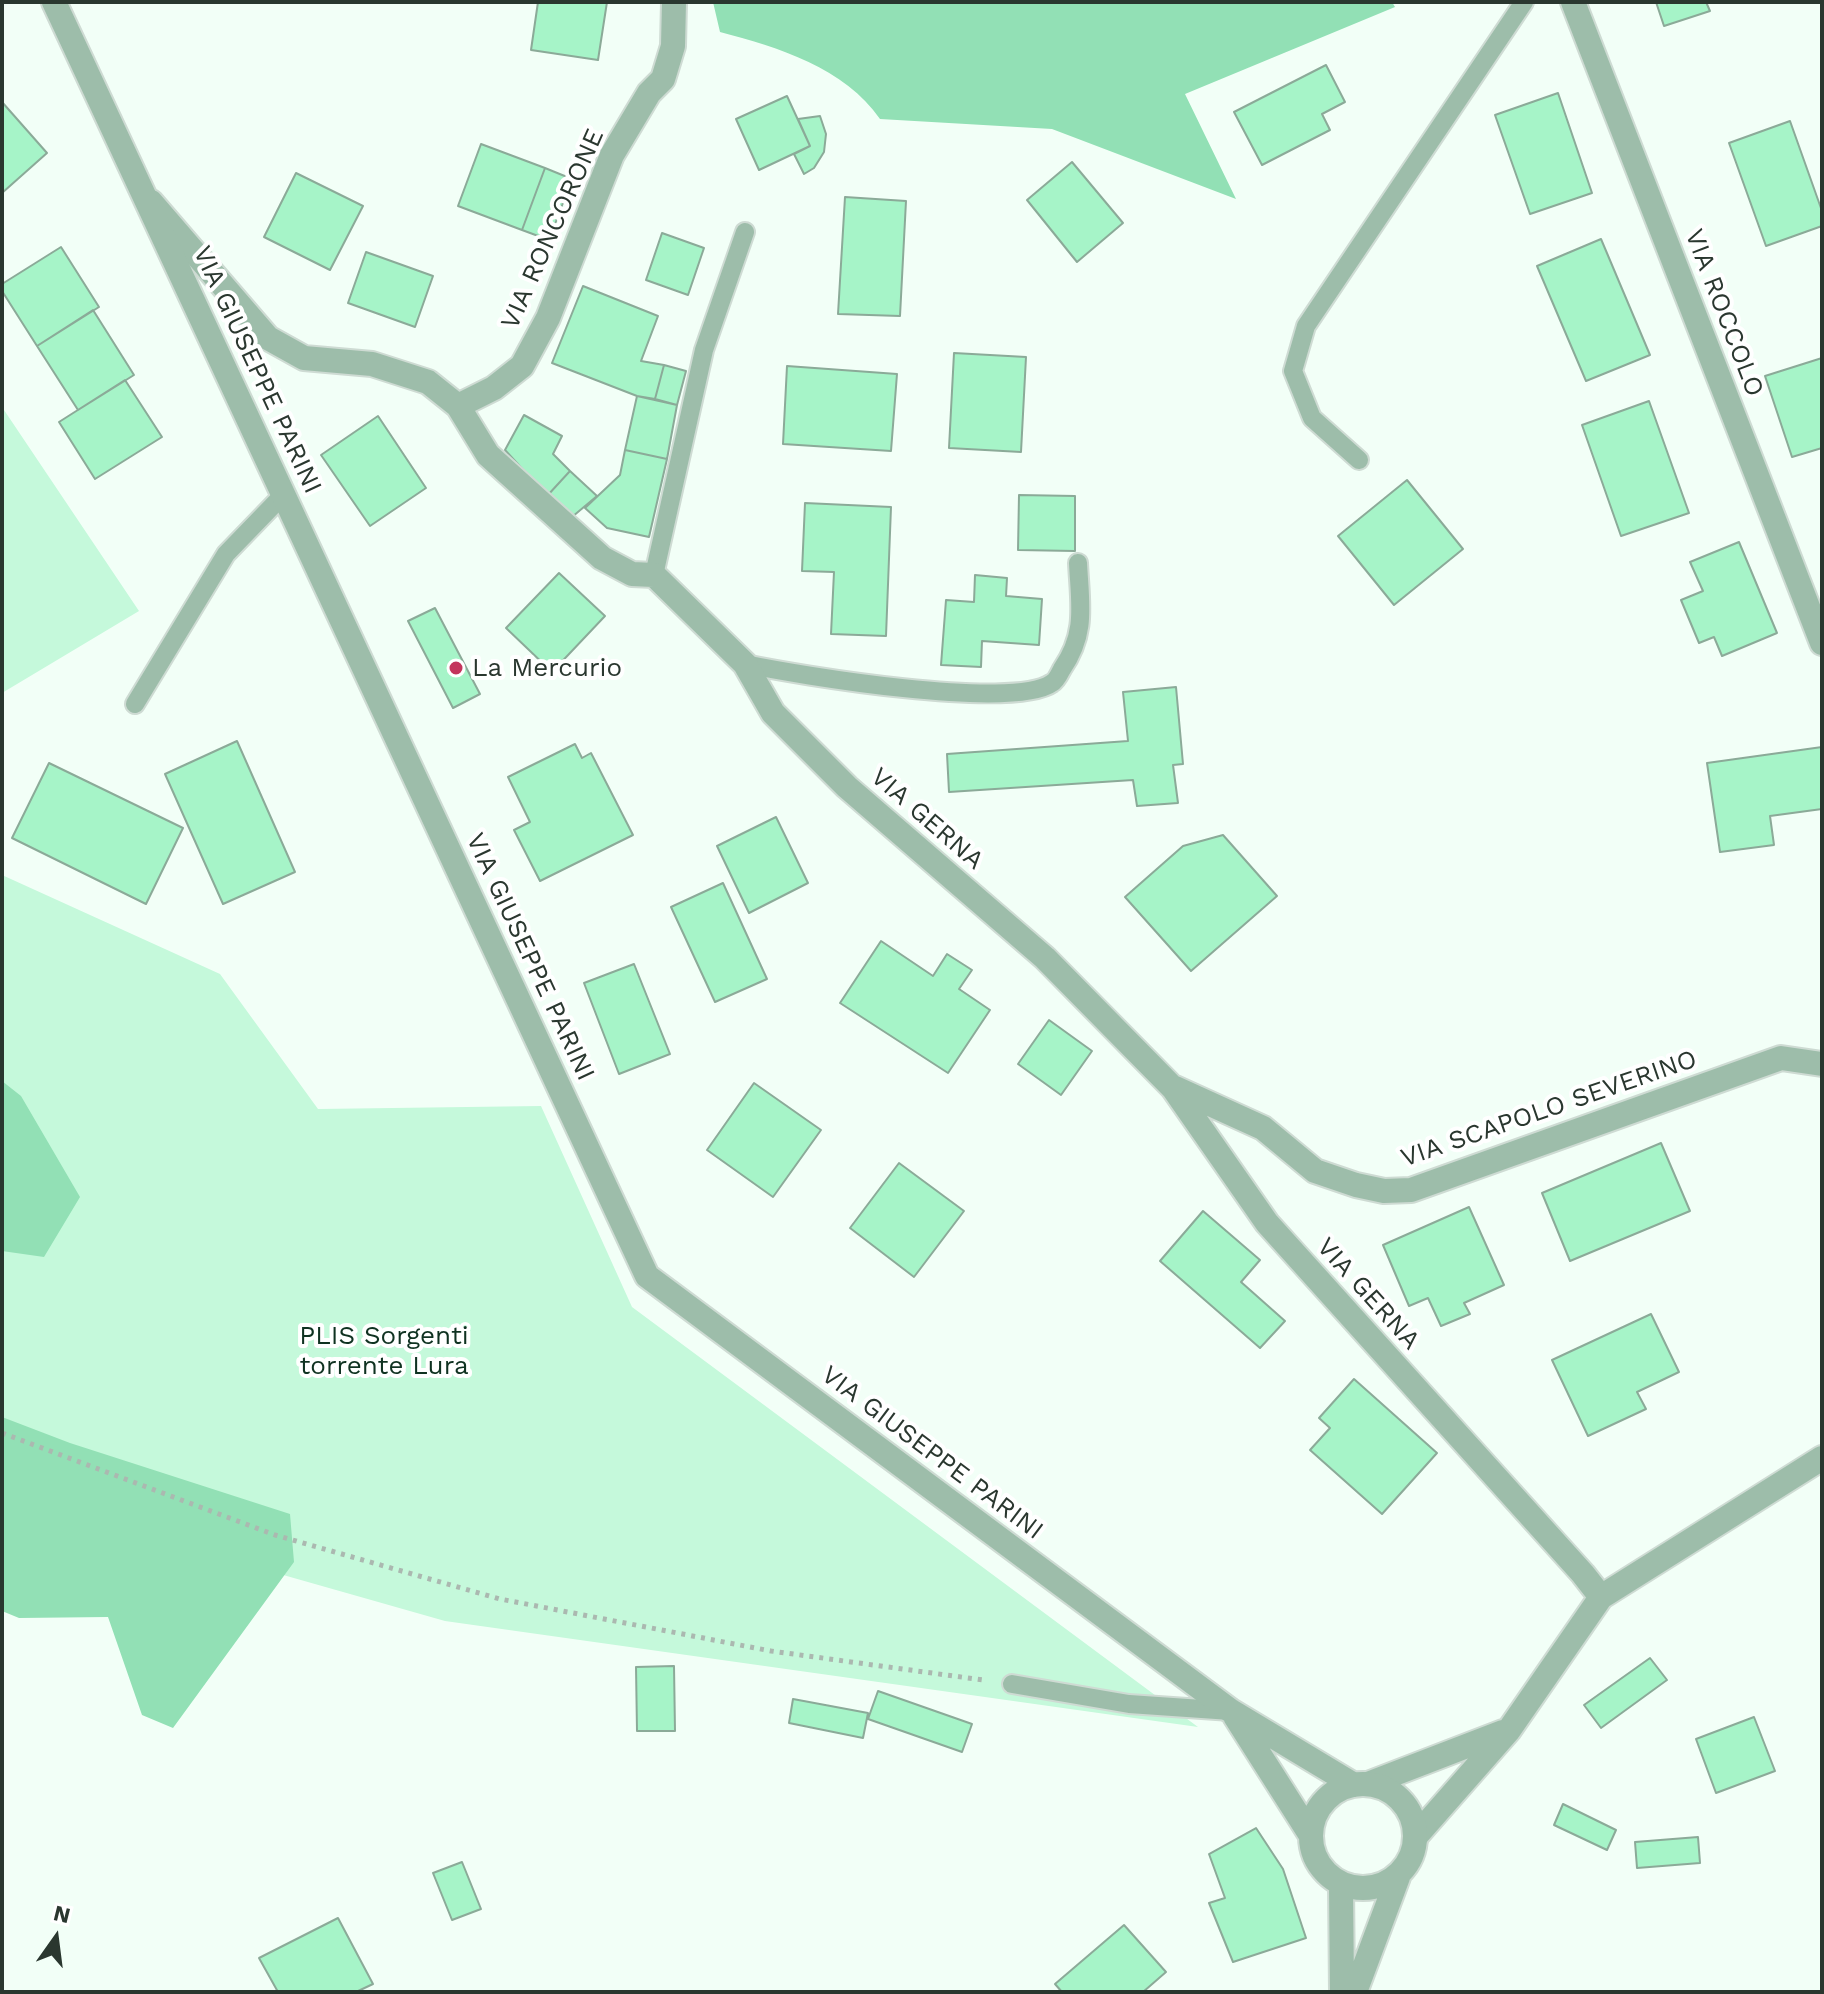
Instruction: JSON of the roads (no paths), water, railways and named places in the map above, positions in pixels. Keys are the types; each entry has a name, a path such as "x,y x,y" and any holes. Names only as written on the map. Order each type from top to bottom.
{"street":[{"name":"VIA GIUSEPPE PARINI","path":"54,2 647,1276 1231,1711 1361,1784"},
{"name":"VIA RONCORONE","path":"458,406 494,388 522,366 529,354 548,318 612,155 649,93 663,79 673,46 674,2"},
{"name":"VIA ROCCOLO","path":"1573,2 1822,643"},
{"path":"146,197 268,338 304,358 372,364 428,382 458,406 488,455 602,558 632,574 654,575"},
{"name":"VIA GERNA","path":"654,575 745,664 773,713 847,787 1045,958 1173,1088 1267,1223 1601,1597"},
{"name":"VIA SCAPOLO SEVERINO","path":"1173,1088 1263,1128 1315,1171 1384,1191 1411,1190 1781,1058 1822,1064"},
{"path":"1416,1836 1509,1730 1601,1597 1822,1458"},
{"name":"VIA GIUSEPPE PARINI","path":"1231,1711 1310,1834"},
{"path":"1398,1877 1370,1889 1341,1884 1324,1872 1313,1854 1310,1834 1314,1816 1324,1802 1337,1790 1509,1730"},
{"path":"1355,1992 1398,1877 1412,1859 1416,1836 1413,1817 1402,1801 1387,1789 1361,1784"},
{"path":"1341,1884 1342,1992"}],"lane":[{"path":"1359,460 1312,418 1293,371 1306,326 1524,2"},
{"path":"654,575 704,350 745,232"},
{"path":"135,704 226,554 284,494"},
{"path":"745,664 794,675 941,691 1020,694 1053,683 1070,657 1082,624 1078,563"},
{"path":"1012,1684 1129,1704 1231,1711"}],"place":[{"name":"La Mercurio","path":"456,668"}],"park label":[{"name":"PLIS Sorgenti torrente Lura","path":"384,1351"}]}
